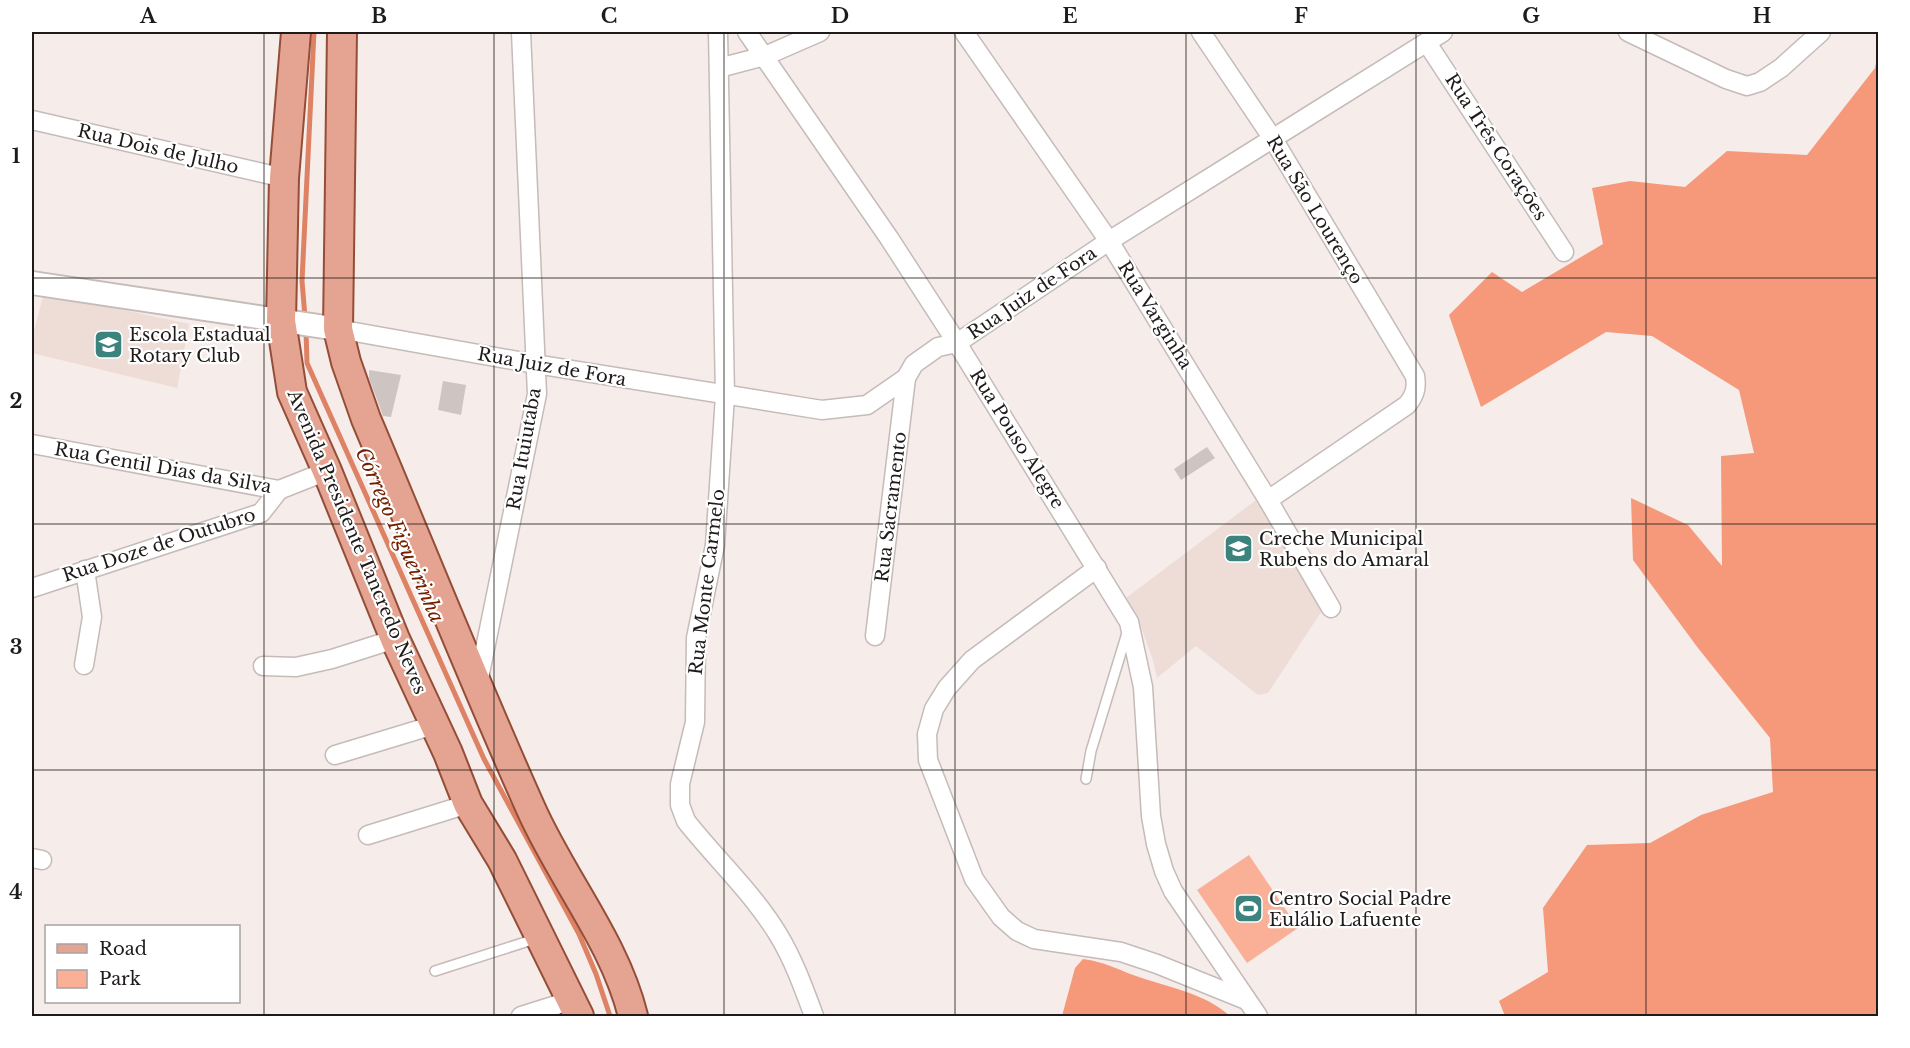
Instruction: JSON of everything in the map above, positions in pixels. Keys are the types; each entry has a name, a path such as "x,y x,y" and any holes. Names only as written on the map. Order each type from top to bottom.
{"main road":[{"name":"Avenida Presidente Tancredo Neves","path":"296,32 284,178 293,323 292,392 327,471 395,639 448,753 468,804 502,860 576,1008"},
{"path":"342,32 338,329 346,362 366,419 532,811 601,939 627,993 633,1017"}],"street":[{"name":"Rua Ituiutaba","path":"478,683 537,394 520,32"},
{"name":"Rua Monte Carmelo","path":"718,32 725,396 715,545 696,638 695,722 680,784 680,805 686,821 763,911 780,937 796,970 814,1017"},
{"name":"Rua Pouso Alegre","path":"747,32 889,238 1129,622 1141,678 1151,816 1164,871 1173,891 1258,1017"},
{"path":"719,68 765,56 820,32"},
{"name":"Rua Varginha","path":"964,32 1109,241 1268,500 1331,608"},
{"name":"Rua São Lourenço","path":"1201,32 1273,140 1415,376 1417,386 1407,405 1268,500"},
{"name":"Rua Juiz de Fora","path":"338,329 725,396 822,410 867,405 906,378 914,364 938,347 957,344 1109,241 1443,32"},
{"path":"1628,32 1726,79 1747,86 1760,82 1781,68 1821,32"},
{"name":"Rua Três Corações","path":"1427,43 1564,252"},
{"name":"Rua Dois de Julho","path":"32,120 284,178"},
{"path":"32,283 338,329"},
{"name":"Rua Sacramento","path":"875,636 906,378"},
{"name":"Rua Gentil Dias da Silva","path":"32,444 279,490 327,471"},
{"name":"Rua Doze de Outubro","path":"32,588 261,513 279,490"},
{"path":"1097,568 972,660 946,688 934,709 927,734 928,760 974,879 1001,917 1017,931 1034,939 1121,952 1246,1000"},
{"path":"84,665 92,618 85,570"},
{"path":"262,666 296,667 332,659 395,639"},
{"path":"334,755 434,725"},
{"path":"368,835 468,804"},
{"path":"521,1017 576,1008"}],"lane":[{"path":"1086,779 1091,752 1129,622"},
{"path":"435,971 541,937"}],"shaded area":[{"path":"1878,53 1878,1016 1505,1016 1499,1001 1548,972 1543,908 1587,845 1650,843 1701,815 1773,792 1770,738 1698,648 1633,560 1631,498 1688,525 1722,566 1721,456 1754,453 1739,390 1652,336 1606,332 1481,407 1449,315 1492,272 1522,292 1603,244 1592,188 1630,181 1685,187 1727,151 1807,155 1875,68"},
{"name":"Escola Estadual Rotary Club","path":"44,293 189,324 177,388 32,353 32,338"},
{"name":"Creche Municipal Rubens do Amaral","path":"1256,500 1323,609 1268,693 1258,695 1196,646 1157,678 1137,616 1126,598"},
{"path":"1083,959 1185,991 1220,1008 1230,1016 1062,1016 1075,968"}],"green space":[{"name":"Centro Social Padre Eulálio Lafuente","path":"1249,855 1298,928 1247,963 1197,890"}],"building":[{"path":"369,370 401,375 391,417 383,416 369,378"},
{"path":"443,381 466,385 461,415 438,410"},
{"path":"1207,447 1215,458 1181,480 1174,469"}],"waterway":[{"name":"Córrego Figueirinha","path":"305,317 302,281 314,32"},
{"name":"Córrego Figueirinha","path":"306,330 307,363 484,759 579,934 610,1016"}],"place":[{"name":"Escola Estadual Rotary Club","path":"108,345"},
{"name":"Creche Municipal Rubens do Amaral","path":"1238,549"},
{"name":"Centro Social Padre Eulálio Lafuente","path":"1248,909"}]}
